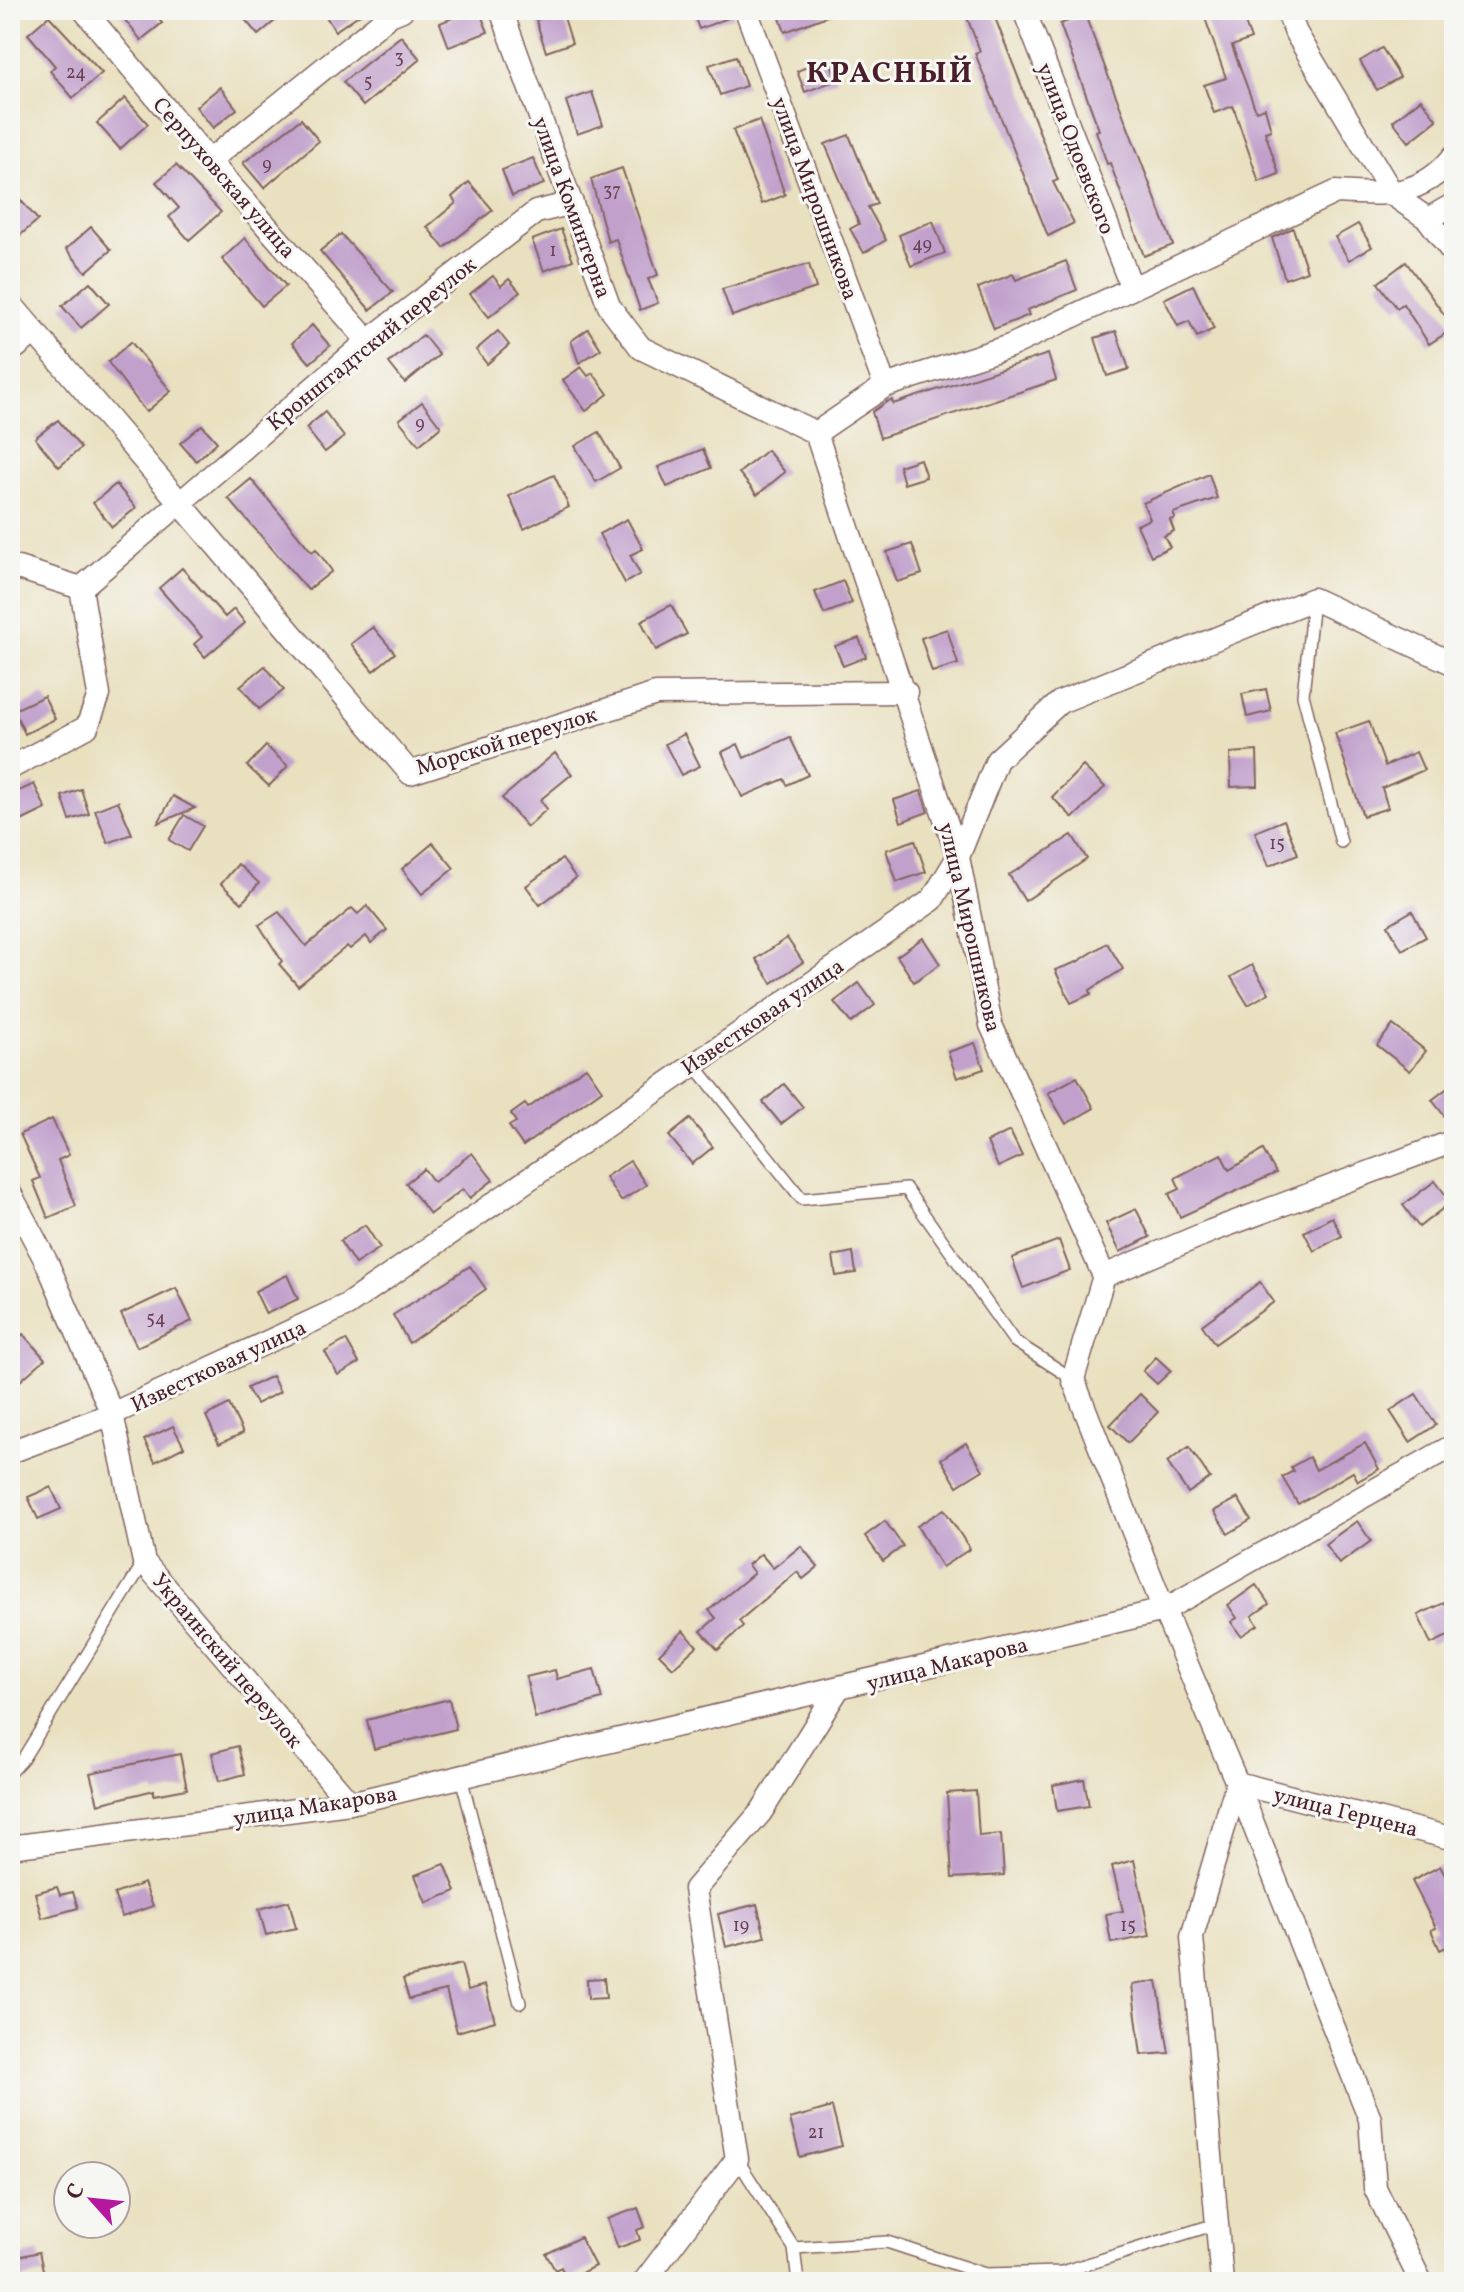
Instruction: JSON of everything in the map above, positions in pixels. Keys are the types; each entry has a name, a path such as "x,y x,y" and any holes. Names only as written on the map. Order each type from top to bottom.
{"street":[{"name":"Серпуховская улица","path":"84,10 209,161 368,341"},
{"path":"209,161 390,15 402,10"},
{"name":"улица Коминтерна","path":"501,10 609,306 641,348 816,433"},
{"name":"улица Мирошникова","path":"746,10 885,386"},
{"name":"улица Одоевского","path":"1024,10 1131,286"},
{"path":"1287,10 1296,33 1393,195 1428,219 1454,254"},
{"path":"816,433 885,386 1010,346 1131,286 1336,192 1393,195 1441,173 1454,156"},
{"name":"Кронштадтский переулок","path":"180,502 368,341 536,212 572,203"},
{"path":"1428,219 1454,204"},
{"name":"Морской переулок","path":"10,303 410,773 656,694 906,692"},
{"path":"10,352 35,332"},
{"name":"улица Мирошникова","path":"816,433 906,692 958,857 991,1025 1104,1276"},
{"path":"81,588 180,502"},
{"path":"10,572 18,568 81,588"},
{"path":"10,768 87,727 99,695 81,588"},
{"path":"1313,599 1454,664"},
{"name":"Известковая улица","path":"10,1452 112,1414 347,1305 932,900 958,857 997,760 1060,702 1313,599"},
{"path":"1421,2282 1375,2188 1370,2119 1073,1379 1104,1276 1211,1231 1454,1141"},
{"name":"Украинский переулок","path":"10,1193 48,1265 112,1414 144,1562 350,1803"},
{"name":"улица Макарова","path":"10,1847 350,1803 1164,1610 1454,1445"},
{"path":"644,2282 737,2159 695,1889 761,1812 838,1689"},
{"path":"1222,2282 1192,1937 1237,1783"},
{"name":"улица Герцена","path":"1237,1783 1454,1839"}],"lane":[{"path":"1313,599 1303,695 1341,842"},
{"path":"693,1063 802,1199 906,1189 1014,1341 1073,1379"},
{"path":"10,1772 24,1757 144,1562"},
{"path":"461,1777 520,2003"},
{"path":"737,2159 794,2248 798,2282"},
{"path":"794,2248 887,2242 985,2274 1062,2272 1216,2224"}],"building":[{"path":"117,10 151,10 162,23 141,40"},
{"path":"237,10 288,10 258,35"},
{"path":"322,10 366,10 335,31"},
{"path":"479,10 488,32 449,47 440,23"},
{"path":"692,10 732,10 733,16 699,29"},
{"path":"777,10 839,10 840,11 785,32"},
{"path":"964,10 992,10 1058,180 1053,182 1074,223 1048,236 975,53 980,51"},
{"path":"562,11 572,43 546,52 536,20"},
{"path":"1241,12 1251,39 1232,46 1256,111 1265,108 1271,130 1265,132 1279,174 1259,182 1233,106 1214,113 1204,85 1226,78 1205,18 1221,13 1223,19"},
{"path":"1085,15 1173,245 1144,256 1110,163 1107,164 1096,131 1099,130 1060,24"},
{"path":"49,16 102,73 73,98 50,71 55,66 28,34"},
{"path":"401,36 420,59 363,106 343,82"},
{"path":"1382,48 1400,77 1377,90 1360,61"},
{"path":"736,56 746,86 720,95 709,65"},
{"path":"829,58 837,80 805,92 797,71"},
{"path":"220,87 237,109 213,128 196,107"},
{"path":"592,92 603,125 577,134 566,101"},
{"path":"125,98 148,124 120,149 97,123"},
{"path":"1421,99 1437,120 1409,142 1393,121"},
{"path":"301,119 319,141 264,188 243,163"},
{"path":"759,120 785,195 762,204 733,130"},
{"path":"849,135 877,204 868,207 886,240 864,253 850,229 859,224 825,144"},
{"path":"533,158 544,184 512,196 502,170"},
{"path":"176,165 221,212 189,240 169,217 179,208 156,182"},
{"path":"622,168 658,275 648,279 658,303 640,310 616,239 608,242 591,179"},
{"path":"469,182 493,210 444,248 427,227 456,203 452,197"},
{"path":"10,188 38,220 10,244"},
{"path":"933,221 945,253 911,266 899,235"},
{"path":"1358,224 1372,247 1349,260 1335,237"},
{"path":"91,227 111,250 86,272 66,249"},
{"path":"1293,228 1307,271 1285,279 1272,238"},
{"path":"561,229 573,260 544,271 532,240"},
{"path":"341,234 393,292 370,310 320,251"},
{"path":"245,238 286,286 262,306 222,259"},
{"path":"1066,261 1077,290 1027,310 1029,315 994,329 978,288 1013,274 1016,280"},
{"path":"1406,262 1454,328 1429,344 1403,304 1397,308 1378,283"},
{"path":"809,264 816,288 732,316 722,289"},
{"path":"493,276 501,286 509,279 520,292 489,317 470,294"},
{"path":"90,282 109,304 81,328 62,306"},
{"path":"1193,285 1214,329 1197,337 1189,321 1178,326 1164,299"},
{"path":"312,325 330,346 310,363 292,343"},
{"path":"588,329 601,349 579,363 571,341"},
{"path":"498,331 509,345 487,364 476,350"},
{"path":"1116,331 1129,369 1107,376 1095,338"},
{"path":"423,335 439,355 405,383 389,363"},
{"path":"131,342 171,391 146,412 108,362"},
{"path":"1048,354 1056,380 880,438 872,412 888,401 892,400 893,404"},
{"path":"581,367 588,376 593,373 608,394 586,411 563,380"},
{"path":"422,402 441,427 419,445 399,420"},
{"path":"325,412 344,437 325,452 306,428"},
{"path":"58,420 81,448 59,467 35,438"},
{"path":"202,425 217,442 196,461 180,443"},
{"path":"599,432 620,468 596,482 575,446"},
{"path":"703,449 711,468 667,487 658,467"},
{"path":"767,450 785,472 757,495 739,473"},
{"path":"920,459 926,477 904,484 899,466"},
{"path":"1209,474 1217,498 1173,513 1175,518 1170,520 1174,531 1164,536 1170,547 1151,556 1137,525 1150,519 1143,503"},
{"path":"554,475 569,507 524,529 509,496"},
{"path":"251,479 312,552 316,549 332,571 308,590 228,498"},
{"path":"116,484 136,508 112,527 93,503"},
{"path":"627,519 643,549 630,555 640,574 625,583 599,534"},
{"path":"912,544 922,574 897,582 887,552"},
{"path":"182,568 225,617 234,609 245,623 205,657 194,644 202,637 159,588"},
{"path":"843,581 852,603 824,614 815,592"},
{"path":"671,605 687,634 656,650 641,621"},
{"path":"373,627 395,653 373,671 351,644"},
{"path":"947,629 958,664 932,672 921,638"},
{"path":"859,638 866,657 843,666 835,646"},
{"path":"265,666 284,690 259,709 240,686"},
{"path":"1266,689 1271,711 1247,717 1242,694"},
{"path":"44,696 55,719 25,734 14,710"},
{"path":"1369,721 1385,766 1416,752 1424,770 1382,788 1388,808 1363,816 1335,733"},
{"path":"684,734 700,766 681,775 665,744"},
{"path":"790,737 808,775 787,785 784,779 742,797 722,752 738,744 744,758"},
{"path":"266,746 288,766 269,786 247,766"},
{"path":"1257,751 1258,786 1231,787 1230,753"},
{"path":"555,753 572,774 540,800 547,809 527,827 502,798"},
{"path":"1083,766 1105,787 1073,818 1052,797"},
{"path":"34,784 46,809 19,822 10,795"},
{"path":"81,789 89,814 70,820 62,796"},
{"path":"921,791 928,812 901,822 894,800"},
{"path":"173,796 195,808 158,823"},
{"path":"118,801 132,834 108,843 95,810"},
{"path":"184,815 203,826 188,851 169,840"},
{"path":"1284,820 1298,854 1269,866 1255,832"},
{"path":"1072,835 1087,859 1025,901 1009,875"},
{"path":"915,840 926,872 897,882 886,850"},
{"path":"433,843 454,868 422,894 402,869"},
{"path":"562,859 576,878 540,905 526,886"},
{"path":"238,864 259,883 242,903 221,884"},
{"path":"367,906 387,930 371,943 366,936 350,949 347,946 298,986 279,964 282,961 259,925 279,912 306,946 352,908 358,914"},
{"path":"1412,911 1426,937 1402,950 1388,925"},
{"path":"787,938 803,962 772,983 756,959"},
{"path":"923,938 940,964 914,982 897,956"},
{"path":"1107,943 1123,969 1090,990 1091,994 1071,1003 1055,970 1077,962"},
{"path":"1252,965 1269,993 1248,1005 1231,977"},
{"path":"859,983 875,1005 851,1023 834,1002"},
{"path":"1393,1025 1426,1051 1410,1071 1377,1045"},
{"path":"975,1043 984,1069 957,1078 948,1052"},
{"path":"586,1067 602,1090 523,1146 509,1126 516,1122 511,1114 525,1104 528,1108"},
{"path":"1077,1077 1094,1108 1066,1124 1048,1093"},
{"path":"1454,1083 1454,1127 1453,1127 1432,1100"},
{"path":"784,1084 803,1107 781,1124 763,1102"},
{"path":"52,1119 69,1155 58,1160 76,1206 48,1218 33,1181 40,1178 20,1134"},
{"path":"690,1119 713,1147 692,1164 669,1136"},
{"path":"1010,1131 1022,1156 998,1167 987,1142"},
{"path":"1263,1150 1276,1173 1180,1217 1169,1194 1180,1189 1175,1178 1221,1154 1229,1170"},
{"path":"472,1153 493,1180 470,1198 463,1189 430,1214 406,1183 424,1169 434,1182"},
{"path":"630,1161 646,1185 621,1201 605,1177"},
{"path":"1435,1181 1451,1202 1419,1227 1403,1205"},
{"path":"1136,1209 1150,1237 1120,1252 1106,1223"},
{"path":"1332,1217 1342,1236 1314,1251 1304,1232"},
{"path":"365,1225 380,1248 355,1264 340,1241"},
{"path":"1059,1240 1070,1270 1023,1288 1012,1258"},
{"path":"853,1252 856,1273 836,1276 833,1256"},
{"path":"470,1266 486,1289 409,1343 393,1315"},
{"path":"287,1275 298,1299 266,1314 255,1291"},
{"path":"1260,1282 1274,1302 1215,1344 1202,1325"},
{"path":"176,1288 192,1321 137,1347 121,1314"},
{"path":"23,1334 45,1359 10,1390 10,1346"},
{"path":"346,1340 359,1363 338,1375 325,1352"},
{"path":"1156,1357 1171,1371 1157,1384 1143,1371"},
{"path":"272,1376 280,1392 256,1404 247,1388"},
{"path":"1140,1394 1158,1412 1128,1443 1110,1425"},
{"path":"1416,1394 1436,1425 1410,1442 1390,1411"},
{"path":"229,1404 243,1433 219,1444 206,1416"},
{"path":"173,1426 184,1447 155,1462 144,1440"},
{"path":"966,1443 983,1470 957,1486 941,1459"},
{"path":"1365,1443 1379,1469 1358,1481 1353,1472 1298,1504 1282,1477 1294,1471 1291,1467 1309,1457 1316,1470"},
{"path":"1189,1447 1210,1478 1188,1493 1167,1462"},
{"path":"51,1487 61,1509 38,1519 28,1497"},
{"path":"1238,1498 1251,1520 1228,1534 1214,1511"},
{"path":"944,1509 970,1549 942,1567 917,1526"},
{"path":"885,1521 903,1546 883,1561 865,1536"},
{"path":"1357,1521 1371,1541 1339,1564 1325,1544"},
{"path":"801,1546 818,1567 803,1579 797,1572 739,1621 743,1626 718,1650 701,1631 716,1618 709,1610 754,1573 748,1565 761,1554 773,1568"},
{"path":"1256,1585 1269,1604 1252,1616 1258,1625 1241,1636 1231,1622 1237,1618 1228,1605"},
{"path":"1446,1602 1454,1619 1454,1633 1431,1644 1418,1615"},
{"path":"683,1631 697,1646 673,1668 659,1654"},
{"path":"594,1669 602,1699 535,1718 526,1677 555,1670 557,1679"},
{"path":"449,1699 456,1729 374,1749 367,1720"},
{"path":"238,1746 245,1774 219,1781 212,1753"},
{"path":"180,1754 187,1789 154,1795 154,1790 98,1804 90,1773"},
{"path":"1084,1779 1089,1806 1057,1811 1053,1785"},
{"path":"976,1791 979,1836 1001,1834 1004,1875 952,1878 947,1793"},
{"path":"1134,1860 1150,1936 1111,1943 1106,1914 1123,1911 1112,1866"},
{"path":"445,1864 456,1891 426,1903 415,1875"},
{"path":"1440,1866 1454,1892 1454,1962 1446,1947 1440,1950 1431,1930 1436,1928 1412,1881"},
{"path":"144,1883 153,1906 122,1917 114,1894"},
{"path":"57,1887 60,1895 73,1892 78,1908 42,1918 35,1893"},
{"path":"289,1901 296,1928 266,1935 259,1909"},
{"path":"757,1904 765,1937 726,1947 718,1914"},
{"path":"461,1964 468,1990 485,1985 495,2021 457,2032 446,1990 409,1999 403,1979"},
{"path":"604,1978 606,1998 588,1999 587,1979"},
{"path":"1157,1981 1169,2053 1141,2055 1132,1985"},
{"path":"832,2107 842,2146 800,2157 790,2119"},
{"path":"638,2208 645,2227 637,2230 640,2240 618,2248 607,2219"},
{"path":"580,2237 595,2266 567,2280 561,2267 555,2270 546,2254"},
{"path":"39,2252 44,2274 19,2280 13,2258"}],"district":[{"name":"КРАСНЫЙ","path":"890,72"}]}
